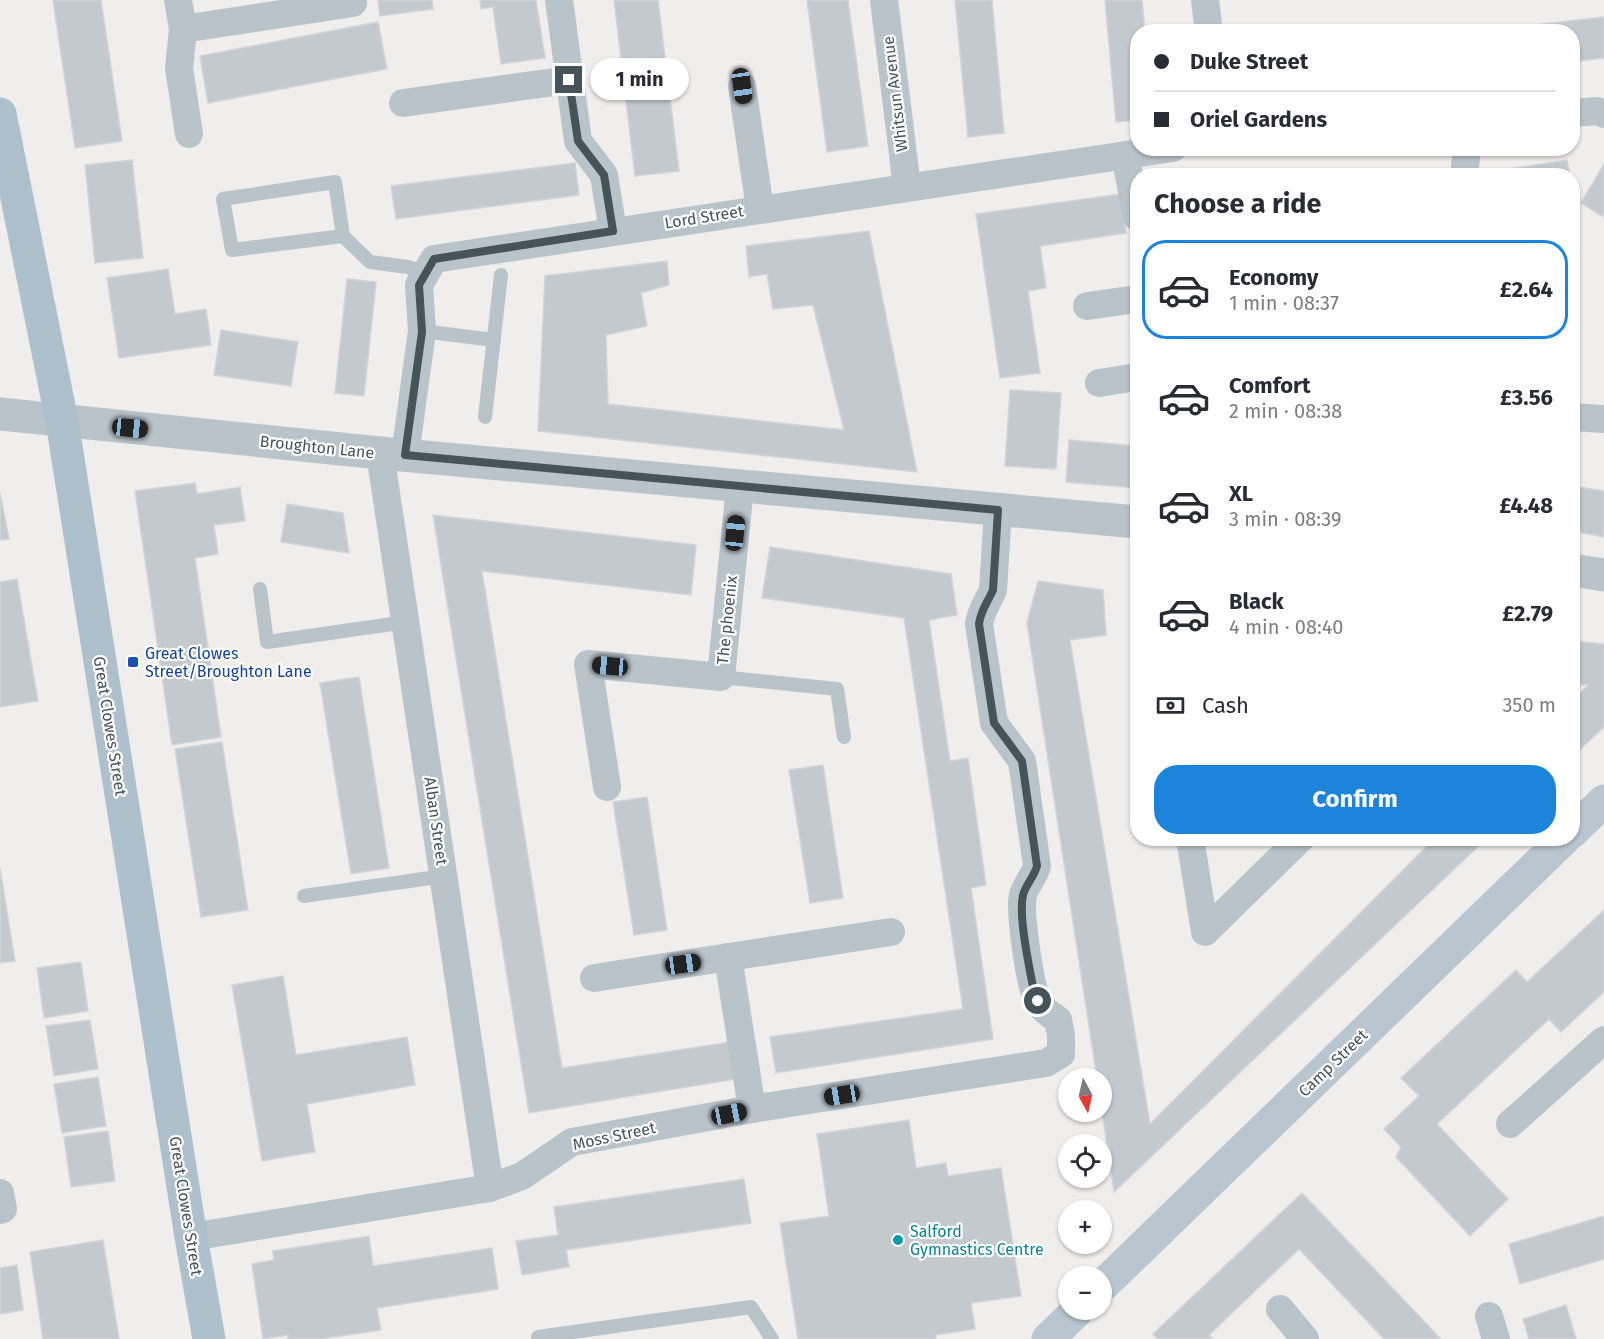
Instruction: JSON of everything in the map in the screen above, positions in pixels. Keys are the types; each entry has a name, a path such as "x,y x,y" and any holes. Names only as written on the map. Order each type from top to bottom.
{"main road":[{"name":"Great Clowes Street","path":"0,114 62,420 209,1339"},
{"path":"1580,824 1604,801"},
{"name":"Camp Street","path":"1112,1276 1557,846"}],"street":[{"path":"178,0 183,29 179,68 189,134"},
{"path":"183,29 353,3 352,0"},
{"path":"559,0 578,141 604,175 613,231"},
{"name":"Whitsun Avenue","path":"884,0 907,187"},
{"path":"1205,0 1208,24"},
{"path":"403,103 569,80"},
{"path":"742,86 760,209"},
{"path":"1580,112 1597,111 1604,114"},
{"name":"Lord Street","path":"426,273 434,259 1130,154"},
{"path":"1125,155 1130,181"},
{"path":"392,454 422,332 419,285 426,273"},
{"path":"1087,306 1130,300"},
{"path":"1099,382 1130,378"},
{"name":"Broughton Lane","path":"0,414 392,454 1130,521"},
{"path":"1580,418 1604,419"},
{"name":"Alban Street","path":"392,454 406,622 490,1188"},
{"name":"The phoenix","path":"607,787 588,664 721,677 740,486"},
{"name":"Moss Street","path":"191,1237 490,1188 522,1176 572,1142 752,1109 1046,1063 1061,1054 1058,1020 1043,1009 1034,993 1021,908 1023,893 1033,878 1037,866 1022,761 994,723 979,624 981,610 993,590 998,510"},
{"path":"1580,571 1604,575"},
{"path":"1191,846 1205,932 1293,846"},
{"path":"594,978 891,932"},
{"path":"728,957 752,1109"},
{"path":"1510,1124 1604,1040"},
{"path":"0,1193 3,1209 0,1210"},
{"path":"1280,1309 1305,1339"}],"lane":[{"path":"343,236 232,250 224,199 335,182 343,236 370,262 408,267 426,273"},
{"path":"485,417 501,275"},
{"path":"422,332 494,340"},
{"path":"260,589 267,642 406,622"},
{"path":"721,677 837,689 844,737"},
{"path":"304,896 444,876"},
{"path":"538,1337 751,1307 772,1339"}],"building":[{"path":"53,0 101,0 122,141 75,148"},
{"path":"378,0 432,0 433,9 380,16"},
{"path":"480,0 536,0 545,58 501,64 493,7 481,9"},
{"path":"614,0 658,0 679,171 635,176"},
{"path":"807,0 848,0 868,146 827,152"},
{"path":"955,0 992,0 1004,133 968,137"},
{"path":"1105,0 1142,0 1144,24 1130,24 1130,121 1116,122"},
{"path":"1604,17 1604,58 1580,61 1580,24 1544,24"},
{"path":"378,22 387,69 208,103 200,56"},
{"path":"132,160 143,258 95,263 85,165"},
{"path":"1567,160 1568,168 1515,168"},
{"path":"575,163 579,195 396,219 391,186"},
{"path":"1604,164 1604,217 1581,203"},
{"path":"1121,194 1126,233 1040,246 1046,288 1028,291 1040,373 1000,378 976,214"},
{"path":"869,231 917,472 538,431 545,276 667,261 669,285 641,293 647,326 606,335 608,404 844,430 813,305 773,309 767,274 749,277 746,246"},
{"path":"168,269 175,314 206,309 211,345 119,358 107,278"},
{"path":"347,279 376,282 364,396 335,393"},
{"path":"221,330 298,342 291,386 214,375"},
{"path":"1010,390 1061,393 1056,469 1005,466"},
{"path":"1069,440 1130,445 1130,487 1066,482"},
{"path":"195,483 197,494 240,487 245,521 214,525 218,554 195,558 221,737 172,745 135,491"},
{"path":"1580,487 1604,491 1604,537 1580,532"},
{"path":"0,493 9,539 0,540"},
{"path":"287,504 343,513 349,553 281,542"},
{"path":"433,515 696,545 691,595 482,571 562,1068 730,1042 736,1079 529,1113"},
{"path":"770,547 951,574 957,615 929,620 950,761 968,758 986,885 971,888 993,1039 776,1073 770,1037 963,1009 904,618 762,598"},
{"path":"17,579 38,701 0,707 0,582"},
{"path":"1038,581 1103,590 1106,635 1070,640 1150,1124 1427,846 1479,846 1114,1192 1112,1134 1105,1134 1104,1122 1112,1122 1112,1068 1095,1068 1027,623"},
{"path":"1580,642 1604,644 1604,727 1580,750 1580,693 1588,685 1580,684"},
{"path":"359,677 389,868 351,874 320,683"},
{"path":"222,742 248,910 201,917 175,749"},
{"path":"823,765 843,898 810,903 789,770"},
{"path":"647,797 667,930 634,935 613,802"},
{"path":"0,868 15,961 0,963"},
{"path":"1604,910 1604,992 1561,1032 1549,1019 1437,1124 1508,1199 1470,1236 1396,1157 1401,1147 1384,1129 1419,1096 1401,1078 1516,970 1527,982"},
{"path":"81,962 88,1011 44,1018 37,968"},
{"path":"283,976 296,1055 407,1037 415,1085 307,1104 315,1152 262,1161 232,985"},
{"path":"90,1020 98,1069 54,1076 46,1026"},
{"path":"98,1077 106,1126 62,1133 54,1084"},
{"name":"Salford Gymnastics Centre","path":"909,1120 916,1168 946,1163 948,1176 1001,1168 1021,1296 971,1303 975,1329 935,1335 936,1339 798,1339 780,1223 829,1216 817,1134"},
{"path":"108,1131 115,1181 71,1187 64,1137"},
{"path":"744,1179 751,1223 566,1250 569,1267 522,1275 516,1241 558,1235 554,1207"},
{"path":"1302,1193 1441,1339 1384,1339 1299,1249 1209,1335 1213,1339 1158,1339 1153,1334"},
{"path":"1604,1216 1604,1259 1520,1284 1509,1244"},
{"path":"369,1236 373,1266 492,1248 498,1289 377,1308 381,1330 320,1339 288,1339 288,1335 263,1339 252,1264 274,1260 273,1251"},
{"path":"103,1240 119,1339 43,1339 30,1252"},
{"path":"17,1265 23,1310 0,1314 0,1268"},
{"path":"1566,1305 1576,1339 1529,1339 1523,1319"}],"place":[{"name":"Great Clowes Street/Broughton Lane","path":"133,662"},
{"name":"Salford Gymnastics Centre","path":"898,1240"}],"route":[{"path":"569,80 578,141 604,175 613,231 434,259 419,285 422,332 405,455 998,510 993,590 981,610 979,624 994,723 1022,761 1037,866 1033,878 1023,893 1021,908 1034,993 1038,1001"}]}
